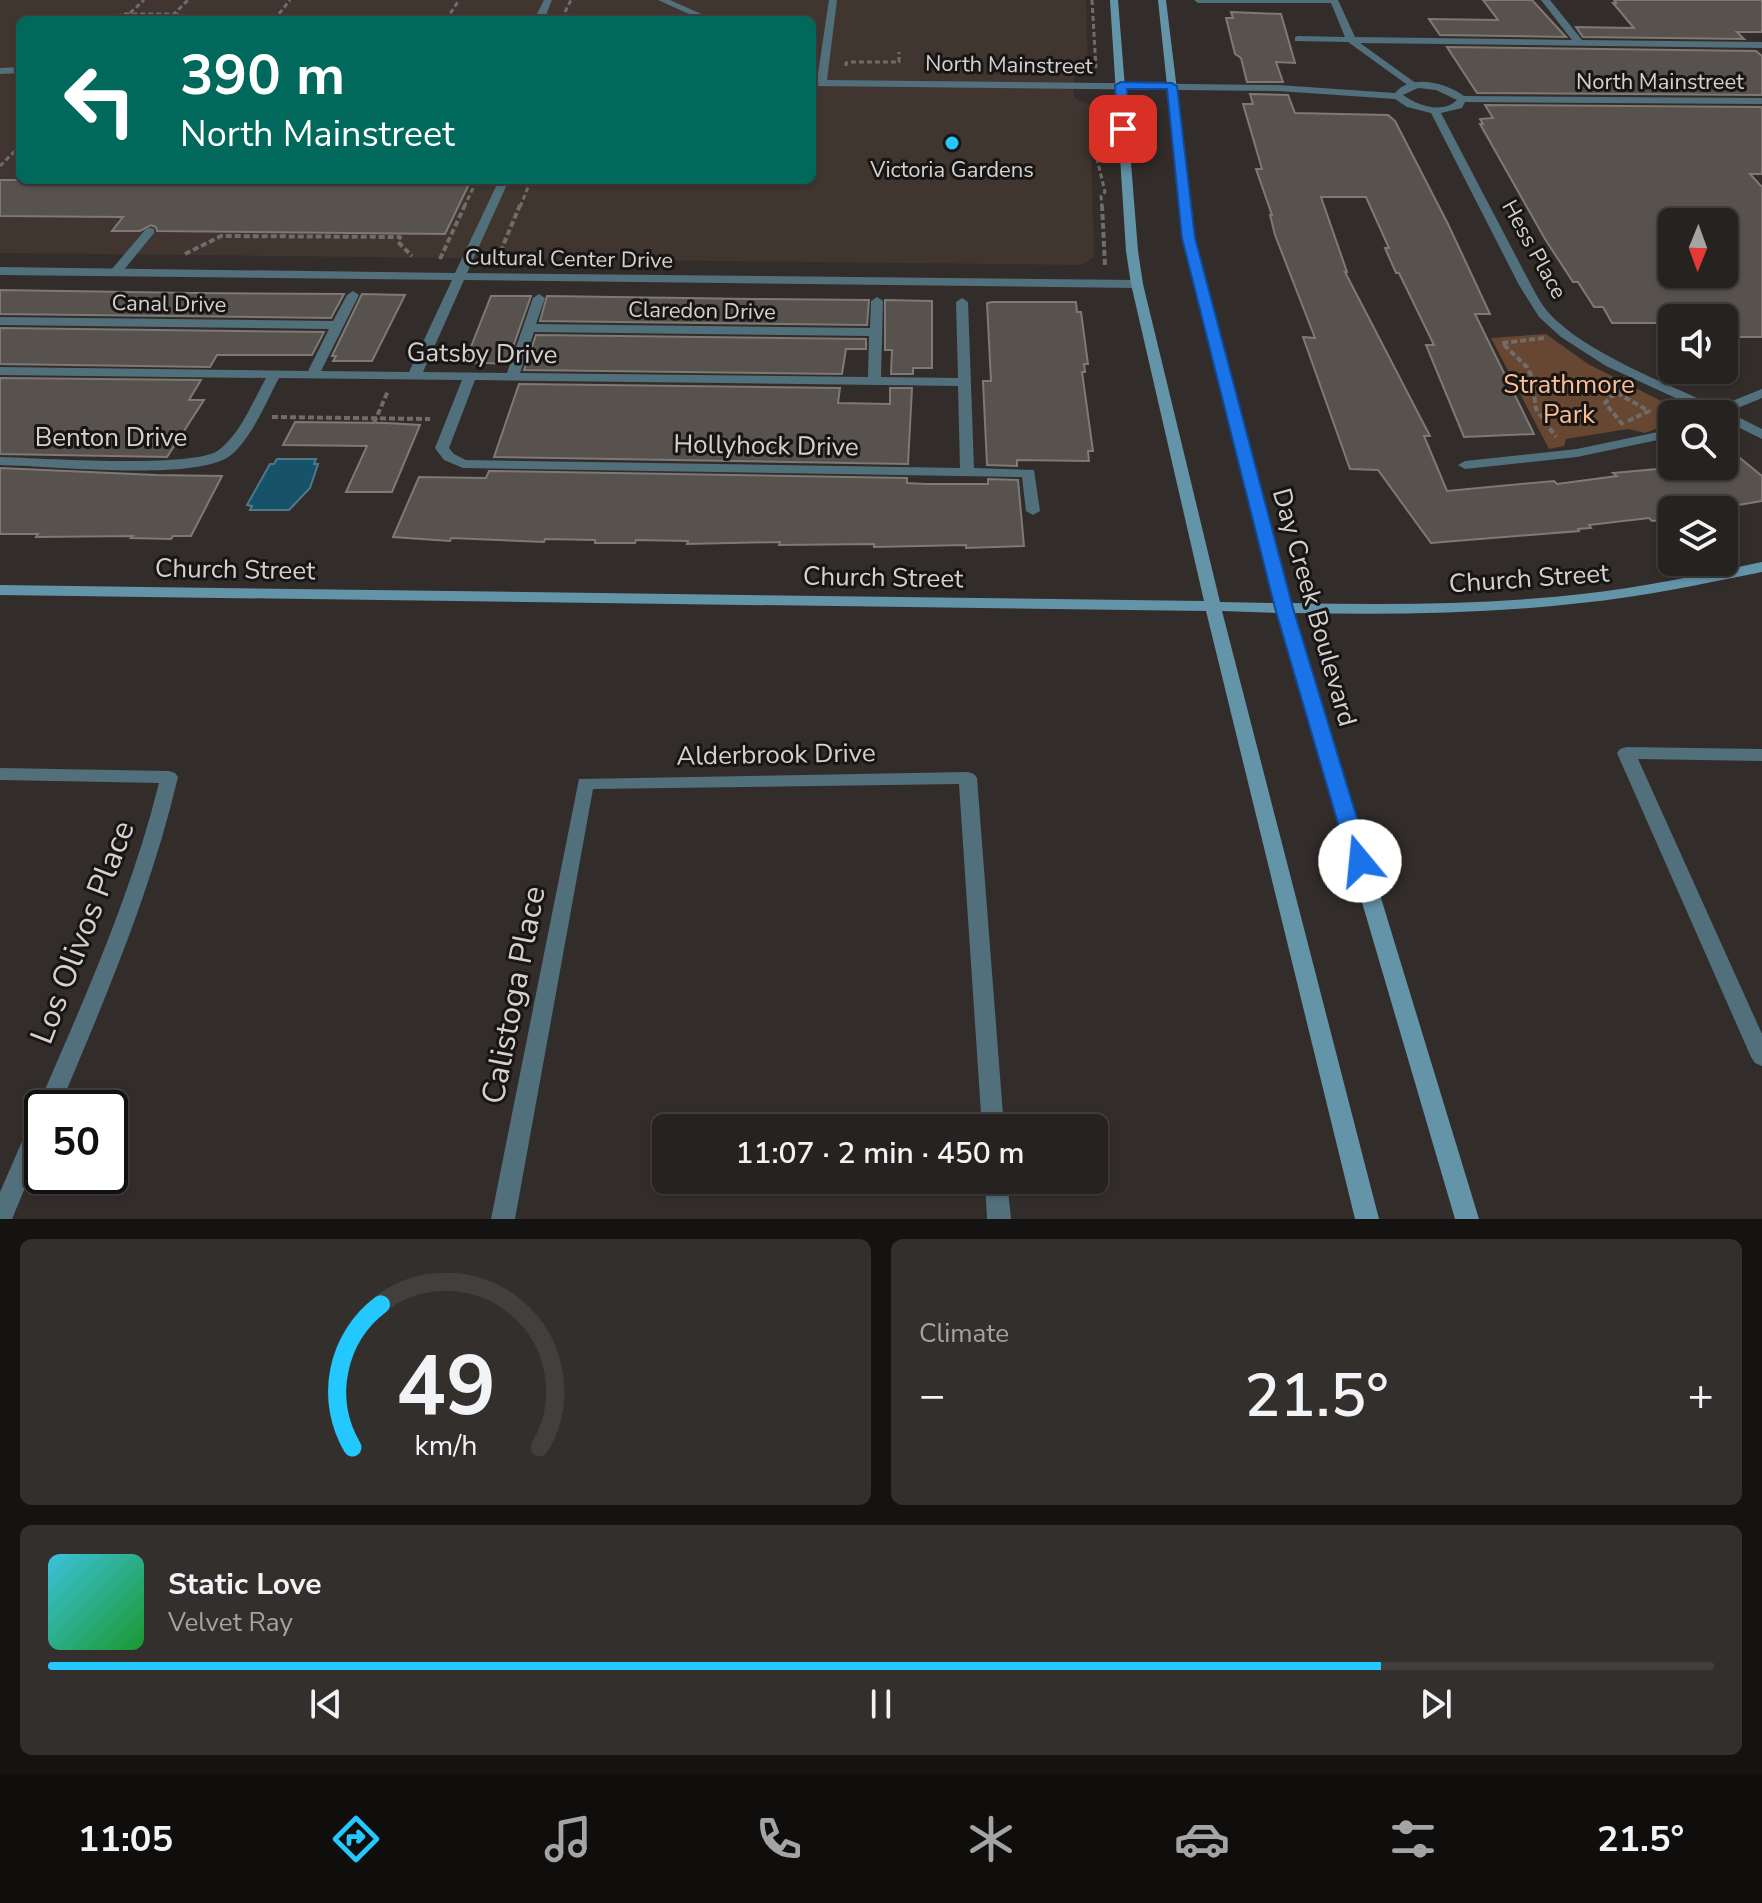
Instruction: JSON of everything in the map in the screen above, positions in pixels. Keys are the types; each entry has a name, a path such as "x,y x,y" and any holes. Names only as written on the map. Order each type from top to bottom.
{"main road":[{"path":"1114,0 1137,284 1367,1219"},
{"name":"Day Creek Boulevard","path":"1162,0 1189,238 1284,608 1467,1219"},
{"name":"Church Street","path":"0,590 1458,608 1577,600 1671,587 1762,567"}],"street":[{"path":"662,0 700,16"},
{"path":"817,83 833,0"},
{"path":"1198,0 1333,0 1352,41 1413,86"},
{"path":"1545,0 1580,43"},
{"path":"1298,39 1762,45"},
{"name":"North Mainstreet","path":"817,83 1307,89 1398,96 1414,106 1435,110"},
{"path":"1398,96 1401,90 1413,86 1443,88 1462,99 1458,106 1435,110"},
{"name":"North Mainstreet","path":"1462,99 1762,101"},
{"name":"Hess Place","path":"1435,110 1539,308 1555,325 1611,363 1689,400"},
{"path":"414,376 502,184"},
{"path":"115,273 150,231"},
{"name":"Cultural Center Drive","path":"0,271 1137,284"},
{"path":"312,375 353,295"},
{"path":"512,377 539,298"},
{"path":"874,381 877,301"},
{"path":"962,302 967,472"},
{"name":"Canal Drive","path":"0,321 338,325"},
{"name":"Claredon Drive","path":"529,328 876,332"},
{"name":"Gatsby Drive","path":"0,371 963,382"},
{"path":"249,417 275,374"},
{"path":"451,420 470,377"},
{"path":"1738,404 1762,393"},
{"name":"Benton Drive","path":"0,461 171,463 221,456 236,441 249,417"},
{"name":"Hollyhock Drive","path":"451,420 442,448 449,457 463,464 1029,473 1033,511"},
{"name":"Hess Place","path":"1738,424 1762,435"},
{"path":"1465,465 1577,453 1658,436"},
{"path":"1762,755 1626,753 1762,1057"},
{"name":"Los Olivos Place","path":"0,774 169,777 157,833 110,963 56,1090"},
{"name":"Alderbrook Drive","path":"585,783 968,778 992,1114"},
{"name":"Calistoga Place","path":"503,1219 585,783"},
{"path":"0,1219 24,1163"},
{"path":"997,1194 999,1219"}],"path":[{"path":"130,13 144,0"},
{"path":"174,14 188,0"},
{"path":"277,16 290,0"},
{"path":"1092,0 1097,72"},
{"path":"105,16 130,13 187,16"},
{"path":"851,71 846,69 846,63 899,62 899,52"},
{"path":"1093,269 1107,266 1101,196 1105,192 1098,170 1095,132 1099,121 1095,98"},
{"path":"0,166 16,150"},
{"path":"0,159 10,156"},
{"path":"444,260 440,258 475,184"},
{"path":"505,263 497,260 529,184"},
{"path":"175,254 186,254 221,236 400,237 398,242 409,256 425,256"},
{"path":"1555,325 1546,337 1502,343 1527,367 1540,418 1558,439"},
{"path":"375,421 395,376"},
{"path":"1614,383 1637,395"},
{"path":"1625,428 1605,403 1626,390"},
{"path":"1617,393 1649,411 1619,422"},
{"path":"249,417 451,420"},
{"path":"1611,430 1635,428"}],"shaded area":[{"name":"Victoria Gardens","path":"0,0 1086,0 1088,66 1074,72 1074,98 1090,105 1094,257 1081,265 0,253"}],"green space":[{"name":"Strathmore Park","path":"1546,334 1588,364 1659,400 1658,428 1645,433 1628,429 1566,439 1564,446 1549,449 1491,338"}],"water":[{"path":"277,459 316,459 314,464 318,464 310,488 289,510 250,510 252,506 247,505 270,464"}],"building":[{"path":"1483,0 1532,0 1566,37 1440,35 1429,19 1498,20"},
{"path":"1614,0 1762,0 1762,32 1737,32 1744,39 1583,37 1576,27 1634,28 1613,3 1616,3"},
{"path":"1231,12 1281,14 1295,63 1276,62 1283,82 1247,82 1241,58 1235,54 1226,18 1233,18"},
{"path":"1447,47 1756,51 1762,56 1762,95 1477,93"},
{"path":"1250,94 1288,95 1295,113 1388,115 1395,121 1448,224 1490,314 1475,314 1534,434 1464,437 1426,345 1434,345 1399,273 1396,273 1385,248 1389,248 1366,197 1321,197 1345,272 1430,436 1424,436 1447,491 1554,481 1557,484 1617,476 1613,473 1657,469 1657,466 1658,480 1738,480 1740,458 1762,476 1762,501 1738,505 1738,496 1658,496 1658,520 1649,518 1589,525 1591,528 1579,531 1431,543 1378,470 1350,469 1303,337 1315,338 1275,235 1272,215 1256,169 1262,169 1243,104 1253,104"},
{"path":"1485,105 1762,107 1762,174 1750,174 1762,187 1762,337 1738,337 1738,304 1658,304 1658,323 1612,323 1603,307 1594,307 1578,282 1573,282 1545,239 1480,119 1493,118"},
{"path":"0,180 16,180 16,184 469,184 445,234 157,231 151,225 140,231 112,231 123,217 0,216"},
{"path":"0,290 344,294 331,318 0,314"},
{"path":"362,294 405,295 372,361 333,361 336,356 332,356"},
{"path":"491,296 531,296 507,364 465,362"},
{"path":"547,296 869,300 867,325 540,321"},
{"path":"885,300 932,301 932,368 913,368 913,374 891,374 892,350 885,350"},
{"path":"1076,302 1077,312 1081,312 1088,364 1084,364 1085,372 1082,372 1093,451 1088,451 1089,461 1017,460 1017,466 987,465 983,381 991,381 987,303"},
{"path":"0,328 324,332 312,355 217,355 210,367 0,364"},
{"path":"536,335 866,339 866,349 846,349 842,374 524,370"},
{"path":"0,378 201,380 189,400 204,400 167,457 0,454"},
{"path":"519,384 840,388 838,403 890,404 890,388 912,388 908,464 494,457"},
{"path":"295,422 420,425 392,492 346,492 367,446 283,445"},
{"path":"0,468 222,476 191,536 173,536 171,539 131,538 133,536 36,537 38,534 0,534"},
{"path":"489,471 907,478 907,483 926,484 988,484 988,479 1018,480 1024,546 874,547 874,544 779,545 780,542 687,544 688,541 636,540 635,543 595,543 595,540 545,539 544,542 451,538 450,541 393,537 419,477 486,478"}],"place":[{"name":"Victoria Gardens","path":"952,143"}],"route":[{"path":"1123,129 1121,85 1172,86 1189,238 1284,608 1360,861"}]}
